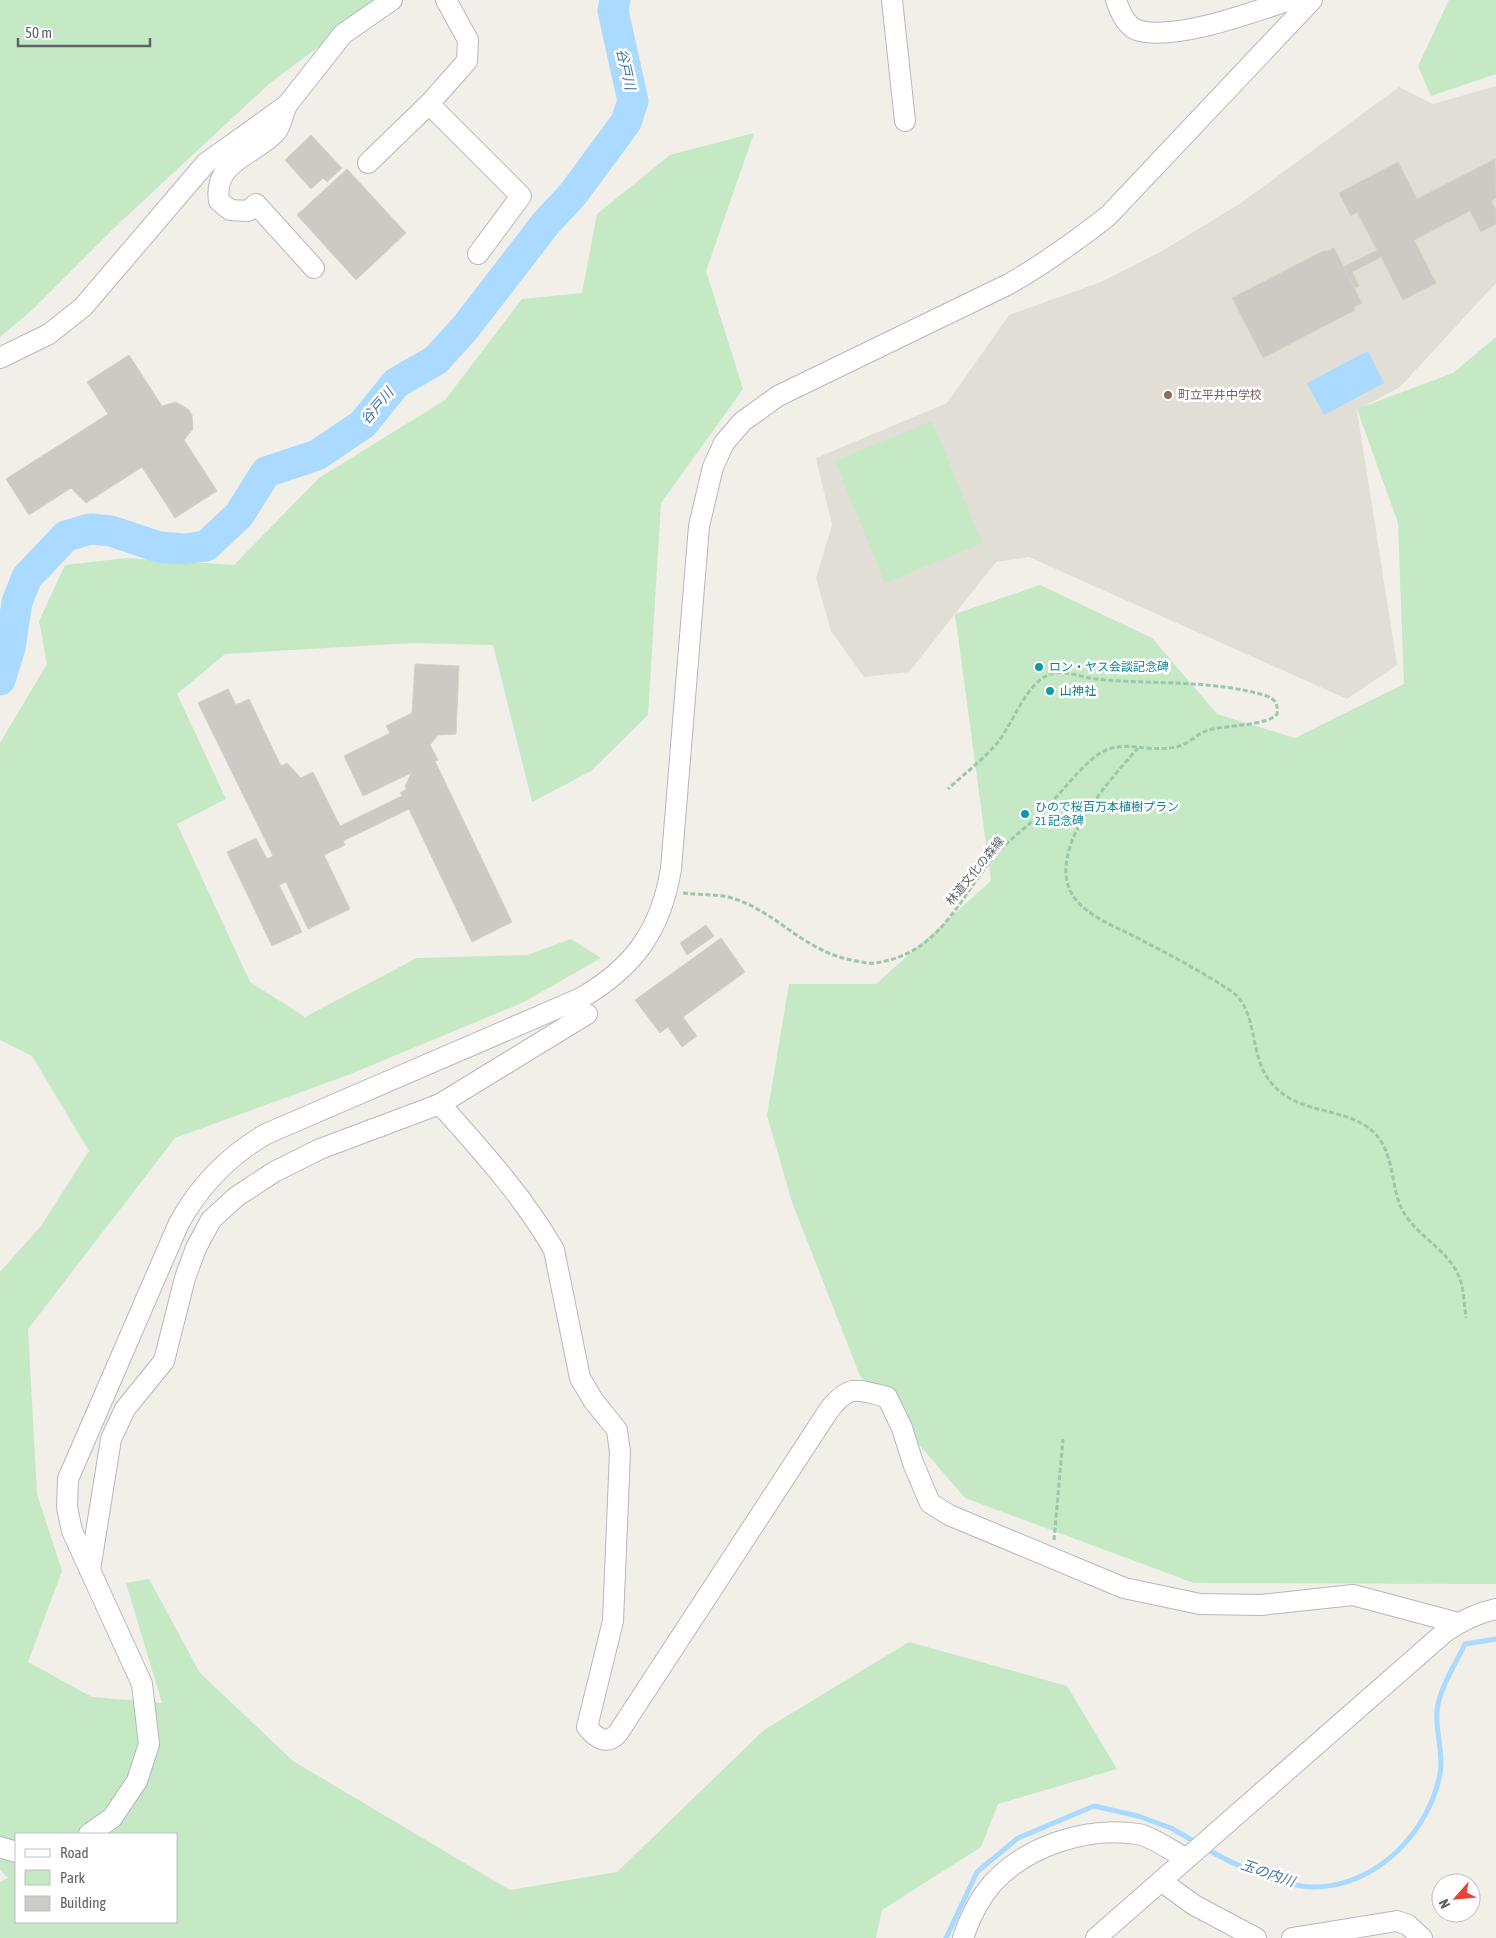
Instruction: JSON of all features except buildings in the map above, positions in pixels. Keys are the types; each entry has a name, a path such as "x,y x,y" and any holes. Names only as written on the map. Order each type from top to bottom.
{"street":[{"path":"0,358 49,334 83,307 206,163 287,105 343,34 366,16 392,0"},
{"path":"368,163 430,104 467,61 468,40 446,0"},
{"path":"892,0 905,121"},
{"path":"1116,0 1121,14 1136,30 1157,33 1193,28 1290,0"},
{"path":"90,1833 112,1818 138,1781 149,1744 142,1684 72,1531 67,1507 68,1479 179,1223 193,1197 244,1146 266,1134 581,998 613,978 634,957 658,920 667,892 675,831 687,653 699,526 713,467 724,443 742,422 778,396 1009,284 1041,266 1073,243 1108,216 1312,0"},
{"path":"430,104 521,196 478,254"},
{"path":"287,105 276,133 222,173 217,187 219,201 230,210 248,211 256,204 314,268"},
{"path":"90,1570 111,1439 125,1409 164,1361 185,1278 196,1248 211,1220 236,1197 274,1172 320,1149 440,1104 587,1014"},
{"path":"440,1104 477,1145 543,1230 554,1250 580,1378 593,1400 617,1430 620,1452 613,1621 587,1727 595,1737 605,1741 613,1739 618,1734 829,1410 840,1396 855,1390 887,1397 902,1428 913,1463 930,1503 949,1515 1124,1588 1200,1604 1261,1605 1354,1595 1458,1623"},
{"path":"1096,1938 1424,1649 1458,1623 1481,1612 1496,1609"},
{"path":"962,1938 969,1921 991,1885 1023,1857 1071,1838 1109,1832 1141,1834 1189,1856"},
{"path":"0,1847 15,1852"},
{"path":"1160,1881 1194,1906 1256,1938"},
{"path":"1292,1938 1396,1921 1408,1925 1422,1938"}],"path":[{"name":"林道文化の森線","path":"667,892 732,898 770,917 821,951 845,959 872,964 894,960 917,950 939,932 997,854 1040,814 1090,761 1104,750 1118,745 1138,748 1178,747 1208,730 1267,722 1278,714 1278,707 1274,700 1267,696 1244,690 1202,684 1095,679 1060,672 1048,675 1039,681 998,742 948,789"},
{"path":"1138,748 1076,829 1067,853 1066,872 1069,888 1081,905 1100,919 1144,941 1233,992 1246,1007 1260,1063 1268,1079 1283,1096 1300,1104 1349,1119 1370,1129 1383,1144 1391,1163 1400,1206 1412,1224 1447,1258 1460,1278 1466,1318"},
{"path":"1052,1558 1063,1438"}],"shaded area":[{"name":"町立平井中学校","path":"1496,86 1496,283 1400,387 1357,410 1397,665 1347,699 1029,557 996,562 909,672 864,677 831,631 816,578 832,525 816,458 947,403 1009,315 1101,282 1162,251 1241,203 1399,87 1433,104"}],"green space":[{"path":"0,0 381,0 270,83 113,229 31,311 0,337"},
{"path":"1449,0 1496,0 1496,74 1431,96 1418,66"},
{"path":"754,133 706,271 743,389 661,503 648,715 591,771 532,802 493,645 412,643 225,654 177,694 226,799 177,824 250,982 305,1017 417,958 527,955 571,939 601,958 524,1002 348,1075 175,1138 28,1329 37,1494 62,1571 28,1662 92,1697 162,1703 126,1583 149,1579 200,1673 293,1761 510,1890 617,1872 764,1730 909,1642 1067,1686 1117,1769 998,1804 981,1847 882,1910 876,1938 0,1938 0,1882 8,1878 0,1870 0,1272 41,1226 89,1151 32,1056 0,1040 0,743 47,664 39,621 65,565 126,558 234,565 319,478 445,400 522,299 582,293 597,214 670,155"},
{"path":"1496,337 1496,1584 1194,1583 965,1498 860,1376 792,1202 767,1115 789,984 876,984 991,881 955,614 1040,585 1152,638 1217,714 1295,738 1404,684 1398,523 1357,409 1453,373"},
{"path":"932,421 982,543 885,583 835,461"}],"water":[{"path":"1368,351 1384,383 1324,415 1307,383"}],"waterway":[{"name":"谷戸川","path":"0,680 10,648 17,602 27,577 66,536 90,529 111,531 159,547 185,549 206,546 239,515 266,472 317,455 363,424 396,383 436,360 465,328 546,223 573,194 626,122 633,101 613,11 615,0"},
{"name":"玉の内川","path":"1205,1848 1258,1874 1302,1886 1337,1885 1378,1867 1412,1835 1434,1796 1441,1766 1437,1710 1441,1693 1465,1644 1496,1639"},
{"name":"玉の内川","path":"946,1938 977,1872 1018,1838 1094,1806 1138,1816 1171,1828 1197,1843"}],"place":[{"name":"町立平井中学校","path":"1168,395"},
{"name":"ロン・ヤス会談記念碑","path":"1039,667"},
{"name":"山神社","path":"1050,691"},
{"name":"ひので桜百万本植樹プラン 21 記念碑","path":"1025,814"}]}
